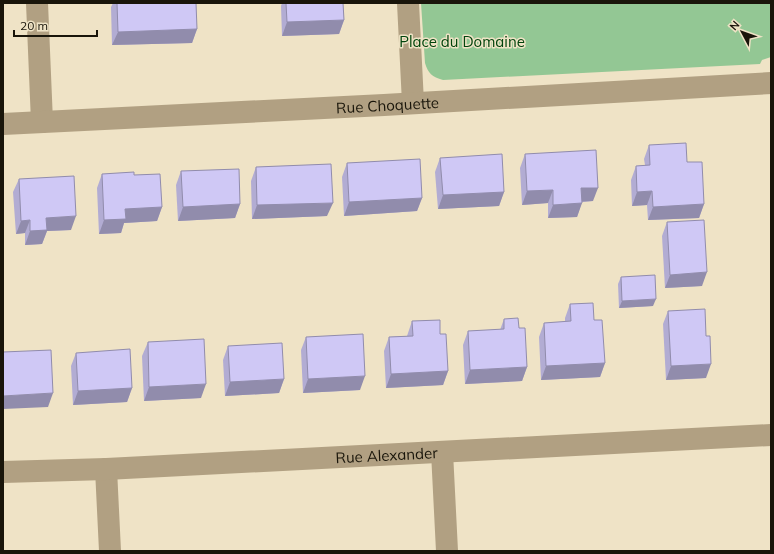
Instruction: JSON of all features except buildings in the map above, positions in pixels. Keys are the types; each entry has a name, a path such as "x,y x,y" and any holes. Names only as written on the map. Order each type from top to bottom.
{"street":[{"path":"37,3 42,122"},
{"path":"408,3 413,103"},
{"name":"Rue Choquette","path":"3,124 771,83"},
{"name":"Rue Alexander","path":"3,472 106,469 771,435"},
{"path":"442,452 447,551"},
{"path":"106,469 110,551"}],"green space":[{"name":"Place du Domaine","path":"421,3 771,3 771,57 762,60 760,64 443,80 431,74 425,63"}]}
